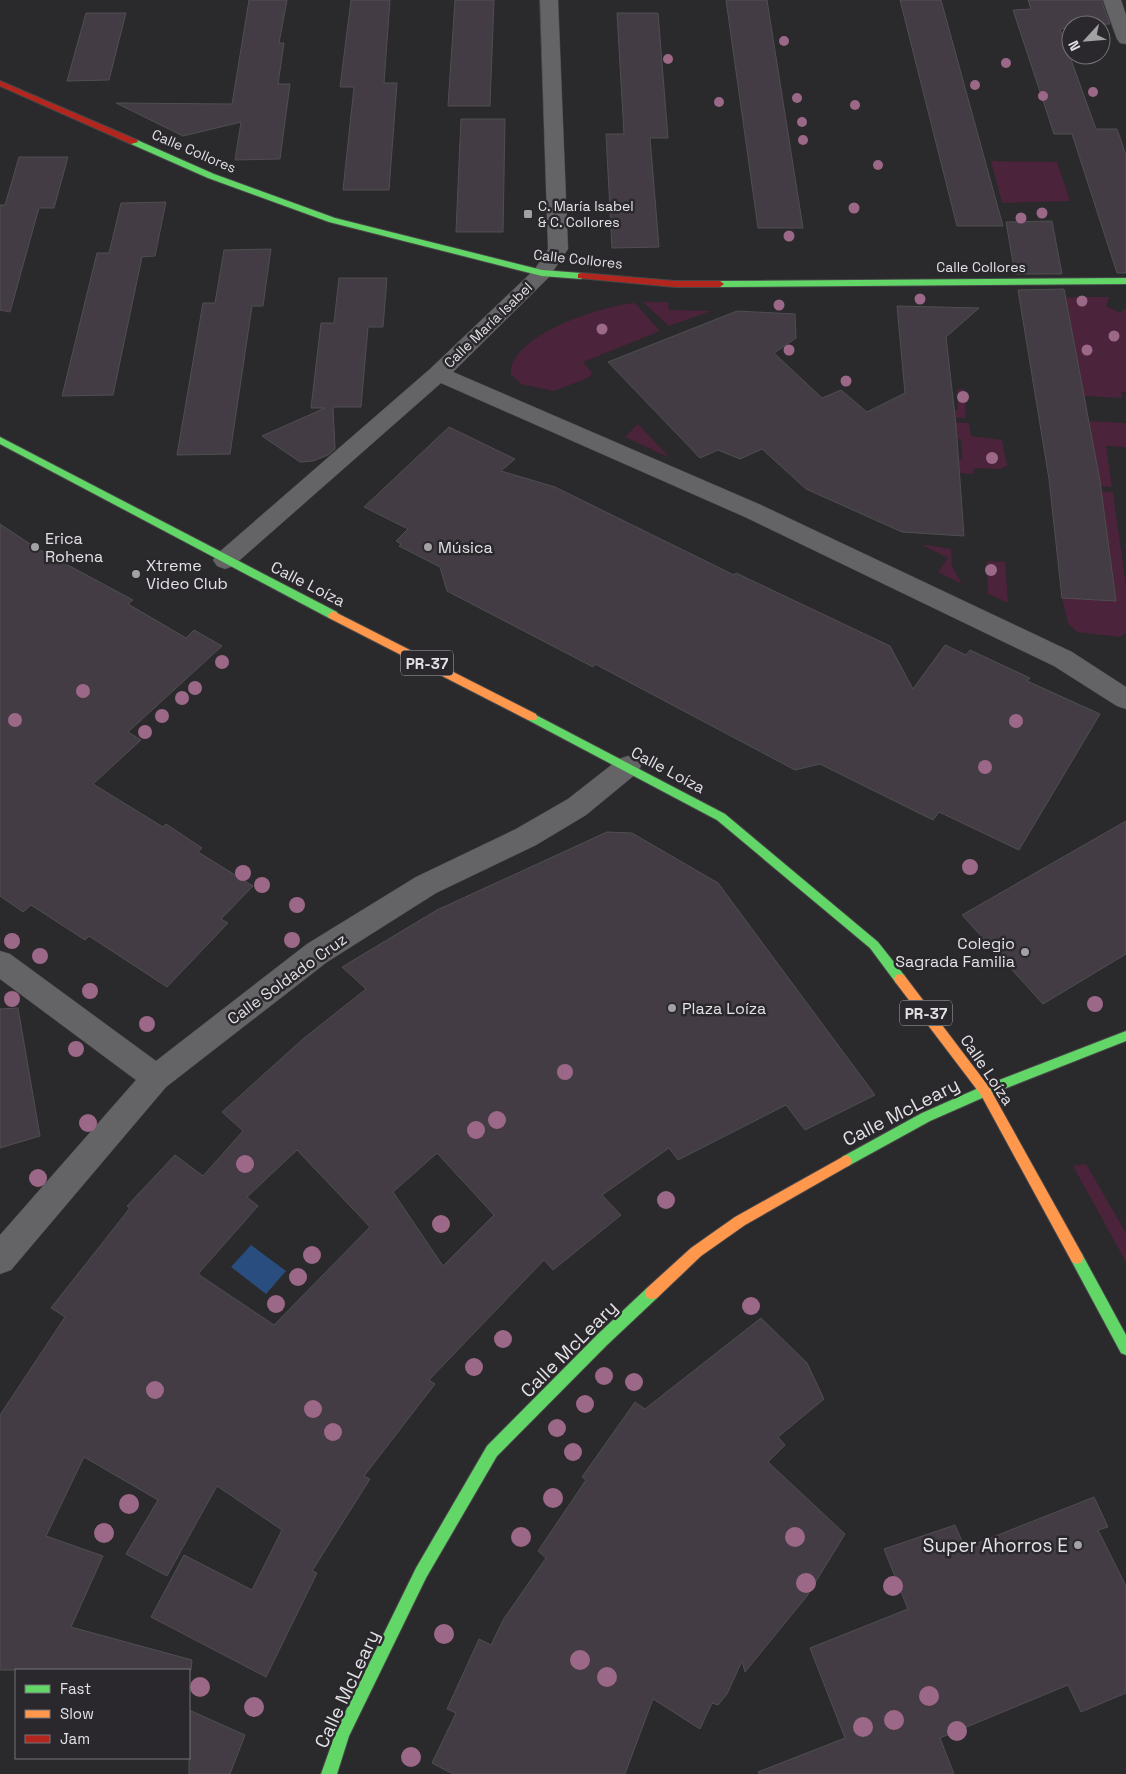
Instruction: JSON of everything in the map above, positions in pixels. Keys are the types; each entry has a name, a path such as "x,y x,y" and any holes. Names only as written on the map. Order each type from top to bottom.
{"street":[{"name":"Calle María Isabel","path":"225,560 438,374 542,273 558,249 549,0"},
{"path":"1112,0 1126,39"},
{"name":"Calle Collores","path":"0,83 211,176 332,220 542,273 675,284 1126,281"},
{"path":"438,374 762,515 1063,659 1126,699"},
{"name":"Calle Loíza","path":"0,440 225,560 628,766 721,817 874,945 985,1090 1126,1348"},
{"name":"Calle Soldado Cruz","path":"0,1259 156,1078 317,953 426,885 526,837 568,812 628,766"},
{"path":"0,963 156,1078"},
{"name":"Calle McLeary","path":"329,1774 342,1734 417,1582 492,1450 602,1340 696,1252 740,1221 864,1149 926,1117 985,1090 1126,1036"}],"shaded area":[{"path":"991,161 1057,162 1070,201 1002,203"},
{"path":"1109,297 1106,306 1120,313 1126,308 1126,392 1121,392 1122,398 1084,396 1068,307 1020,305 1019,299"},
{"path":"643,302 668,302 669,310 711,311 669,326"},
{"path":"635,303 659,330 658,332 583,362 592,373 590,377 554,391 521,384 511,374 514,360 525,347 541,335 582,316 603,309"},
{"path":"957,389 964,389 966,418 908,415 908,408 958,410"},
{"path":"906,420 969,423 971,436 1002,440 1007,466 1000,469 974,468 973,474 959,473 959,460 962,460 961,439 913,436"},
{"path":"1089,421 1126,423 1126,447 1106,446 1112,487 1052,483 1050,466 1097,467"},
{"path":"638,424 670,458 625,437"},
{"path":"1053,487 1113,492 1126,586 1126,633 1120,637 1077,632 1068,623 1062,598 1116,601 1103,500 1054,496"},
{"path":"920,544 951,549 952,566 962,584 938,572 948,558"},
{"path":"987,561 1005,562 1008,603 988,594"},
{"path":"1086,1164 1126,1233 1126,1262 1073,1166"}],"water":[{"path":"251,1245 286,1271 266,1294 231,1267"}],"building":[{"path":"249,0 287,0 279,43 284,43 278,84 290,84 280,159 235,160 241,122 183,136 116,103 232,104"},
{"path":"351,0 390,0 384,83 397,83 389,190 343,190 354,87 340,87"},
{"path":"455,0 494,0 490,106 448,106"},
{"path":"726,0 767,0 803,228 758,228"},
{"path":"900,0 941,0 1003,226 957,226"},
{"path":"1028,0 1101,0 1107,15 1061,15 1061,65 1073,65 1096,129 1117,129 1126,155 1126,273 1117,273 1072,134 1054,134 1013,10 1031,9"},
{"path":"86,13 126,13 109,80 67,81"},
{"path":"617,13 658,13 668,138 650,138 659,247 612,248 606,134 624,134"},
{"path":"461,119 505,119 503,232 456,232"},
{"path":"19,157 68,157 54,208 39,208 10,312 0,310 0,205 5,205"},
{"path":"166,202 155,256 142,257 113,395 62,396 97,253 109,253 121,203"},
{"path":"1052,221 1062,274 1015,274 1006,222"},
{"path":"271,249 263,306 252,306 230,454 177,455 203,303 215,303 224,250"},
{"path":"339,278 387,278 383,327 368,327 361,407 333,407 335,449 328,455 313,461 300,462 262,436 325,408 311,408 321,323 334,323"},
{"path":"1064,289 1100,481 1116,601 1062,598 1049,479 1018,290"},
{"path":"897,306 979,308 946,337 956,425 964,536 902,532 806,489 762,449 740,459 718,450 700,458 608,362 737,311 795,314 796,338 774,353 822,398 841,390 867,412 905,393"},
{"path":"449,427 515,459 501,471 555,487 734,575 736,573 890,646 913,689 945,645 966,655 970,650 1030,678 1027,681 1100,714 1019,850 939,812 933,820 820,764 795,770 595,664 593,667 447,591 440,567 399,546 401,544 396,541 408,529 364,507"},
{"path":"0,524 36,548 133,600 128,604 186,638 194,630 222,646 128,732 141,740 93,784 163,827 166,824 202,848 198,852 253,886 221,919 228,923 167,987 89,936 85,940 31,905 23,912 0,896"},
{"path":"1126,821 1126,954 1043,1004 962,915"},
{"path":"607,832 632,833 718,883 875,1095 805,1130 786,1105 678,1160 669,1148 602,1195 621,1215 553,1270 544,1260 429,1380 435,1384 364,1476 370,1479 312,1571 317,1573 266,1677 151,1617 184,1555 252,1590 282,1530 217,1486 167,1576 126,1554 158,1500 84,1457 46,1536 103,1556 71,1627 192,1660 191,1670 0,1670 0,1415 65,1317 51,1308 130,1208 127,1206 175,1155 203,1176 243,1131 222,1112 303,1039 366,989 342,967 437,910","holes":["297,1150 370,1227 274,1325 198,1274 258,1206 247,1197","437,1153 494,1215 443,1266 393,1192"]},
{"path":"18,1008 40,1136 0,1148 0,1009"},
{"path":"761,1318 807,1363 824,1399 778,1437 785,1445 768,1462 845,1534 807,1596 745,1672 742,1661 727,1694 718,1705 712,1703 700,1729 653,1699 625,1774 453,1774 432,1763 456,1713 447,1709 479,1639 491,1645 503,1620 546,1558 538,1551 586,1480 582,1477 635,1402 645,1409"},
{"path":"1094,1497 1108,1527 1098,1530 1126,1586 1126,1693 1081,1712 1068,1685 940,1738 954,1774 759,1774 758,1772 845,1738 810,1648 908,1609 884,1549 955,1525 965,1548"},
{"path":"190,1710 245,1735 230,1774 189,1774"}],"traffic: fast":[{"path":"134,142 211,176 332,220 542,273 581,276"},
{"path":"720,284 1126,281"},
{"path":"0,440 333,615"},
{"path":"532,717 721,817 874,945 900,979"},
{"path":"846,1161 926,1117 985,1091 1126,1036"},
{"path":"1077,1258 1126,1348"},
{"path":"329,1774 342,1734 421,1573 492,1451 602,1340 652,1293"}],"traffic: slow":[{"path":"333,615 532,717"},
{"path":"900,979 985,1091 1077,1258"},
{"path":"652,1293 696,1252 740,1221 846,1161"}],"traffic: jam":[{"path":"0,83 134,142"},
{"path":"581,276 675,284 720,284"}],"place":[{"name":"C. María Isabel & C. Collores","path":"528,214"},
{"name":"Erica Rohena","path":"35,547"},
{"name":"Música","path":"428,547"},
{"name":"Xtreme Video Club","path":"136,574"},
{"name":"Colegio Sagrada Familia","path":"1025,952"},
{"name":"Plaza Loíza","path":"672,1008"},
{"name":"Super Ahorros E","path":"1078,1545"}]}
